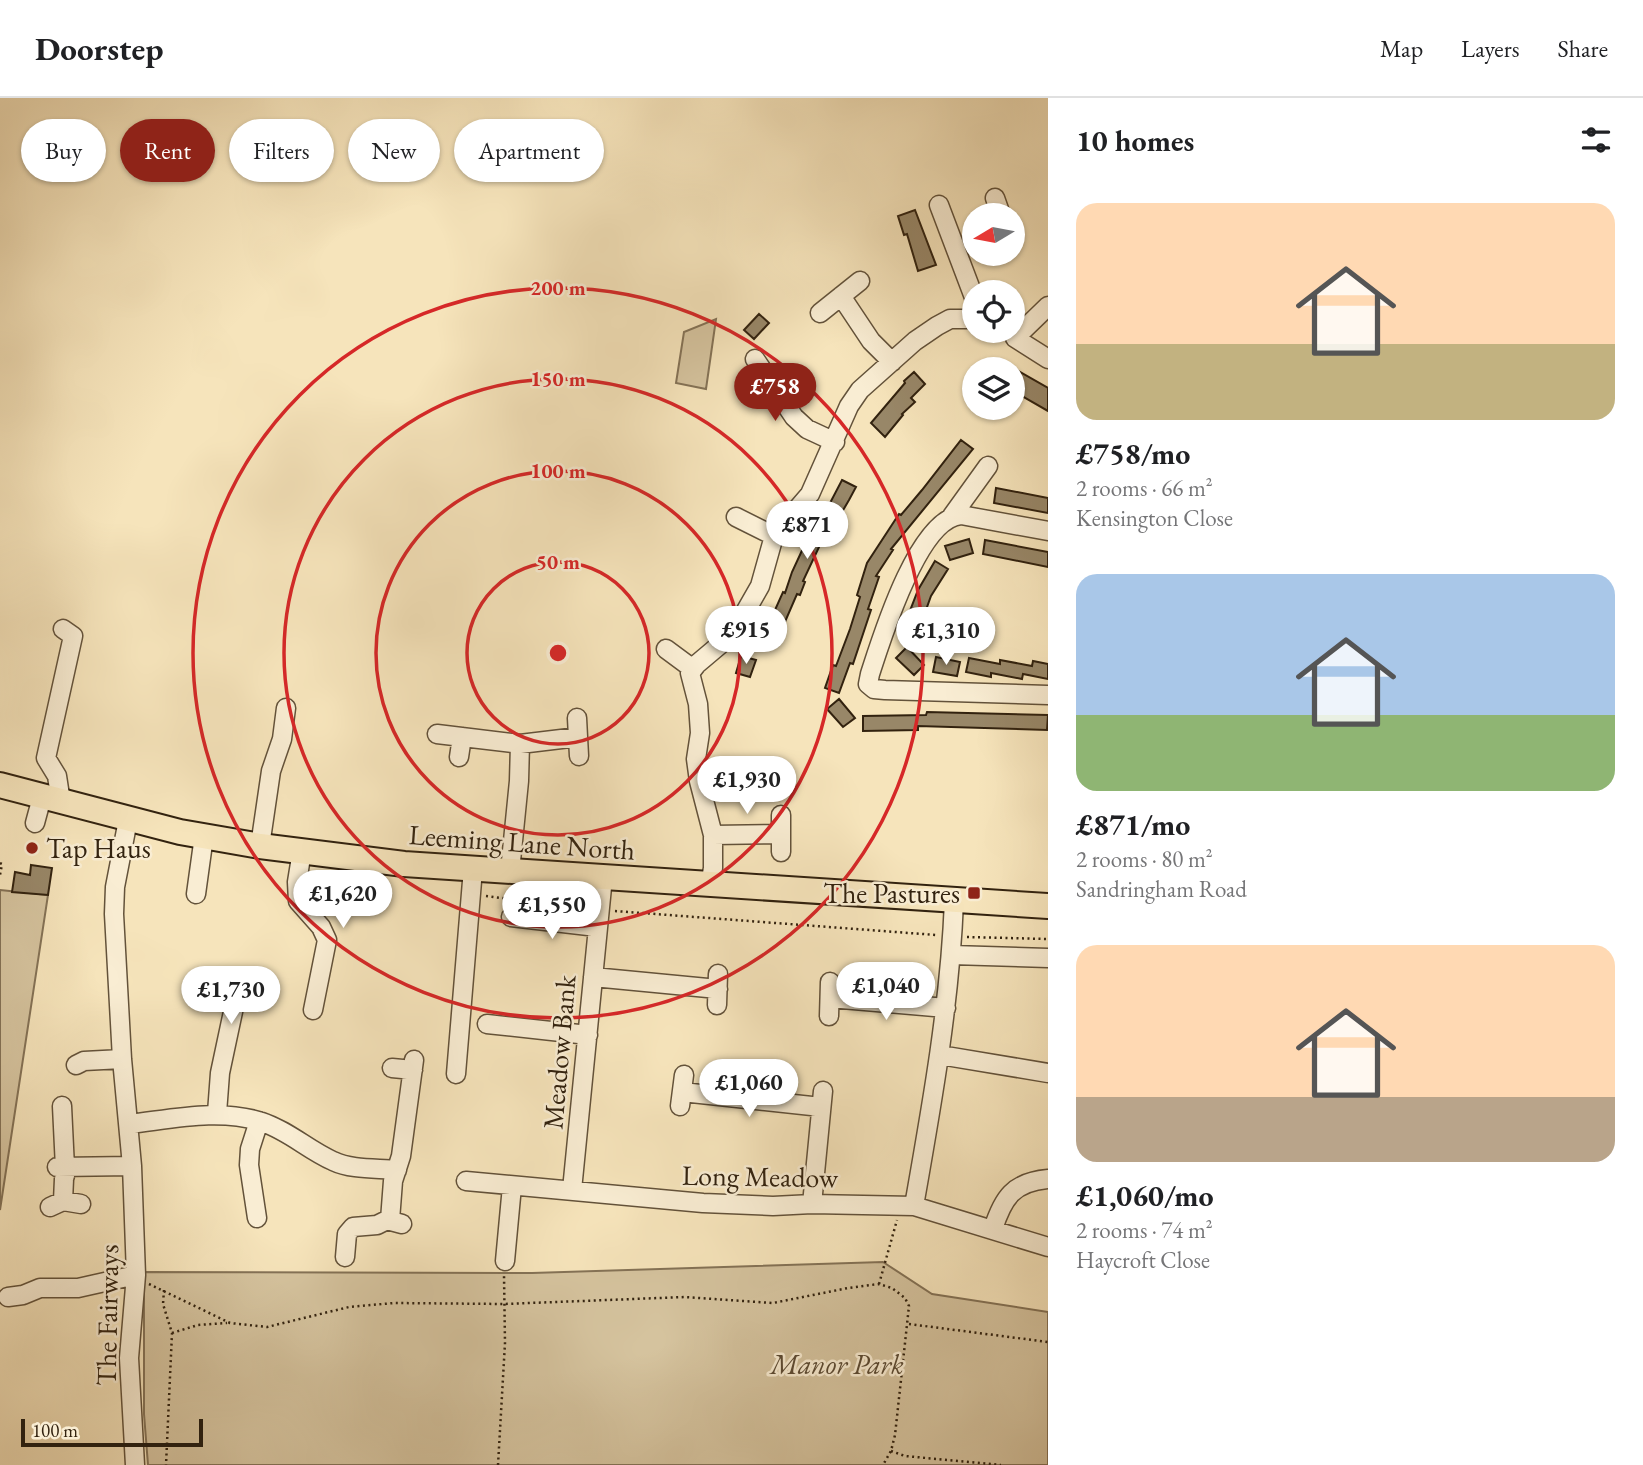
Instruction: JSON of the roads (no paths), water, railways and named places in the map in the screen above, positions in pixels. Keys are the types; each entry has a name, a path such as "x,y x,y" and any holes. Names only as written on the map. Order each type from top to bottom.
{"highway":[{"name":"Leeming Lane North","path":"0,785 128,820 204,836 260,846 404,864 472,882 510,871 1048,906"}],"street":[{"path":"939,205 968,280"},
{"path":"957,251 962,249"},
{"path":"820,313 860,281"},
{"path":"841,296 871,341 892,362"},
{"path":"1025,323 1048,306"},
{"path":"710,884 713,835 697,770 700,733 698,704 691,673 729,637 744,614 760,586 774,536 810,494 849,406 860,390 915,341 937,326 950,320 962,319"},
{"path":"1023,343 1048,359"},
{"path":"755,359 794,417 807,429 835,442"},
{"path":"988,466 952,516 942,522 904,578 868,684 874,689 885,690 1048,695"},
{"path":"952,516 961,515 1048,531"},
{"path":"736,517 774,536"},
{"path":"34,823 52,799 57,776 46,758 73,636 63,629"},
{"path":"666,649 693,669"},
{"path":"260,846 271,771 282,739 286,708"},
{"path":"577,718 579,756"},
{"path":"437,734 520,744 578,737"},
{"path":"459,757 462,737"},
{"path":"510,871 520,744"},
{"path":"713,835 781,843 781,815"},
{"name":"The Fairways","path":"128,820 115,887 114,914 122,1059 132,1166 136,1275 130,1358 135,1465"},
{"path":"196,894 204,836"},
{"path":"302,851 296,893 298,901 321,927 327,940 321,1001"},
{"name":"Meadow Bank","path":"572,1190 603,877"},
{"path":"456,1074 472,882"},
{"path":"908,1205 940,1055 952,955 954,901"},
{"path":"511,917 598,919"},
{"path":"952,955 1039,963"},
{"path":"593,977 718,989"},
{"path":"830,1016 830,990 946,1008"},
{"path":"217,1113 220,1073 235,1005"},
{"path":"502,1045 495,1025 588,1035"},
{"path":"940,1055 1048,1073"},
{"path":"76,1065 84,1061 122,1059"},
{"path":"345,1257 346,1234 353,1227 389,1223 390,1201 401,1156 413,1065 392,1068"},
{"path":"1021,1088 1024,1070"},
{"path":"682,1091 822,1099 812,1204"},
{"path":"62,1106 64,1204"},
{"path":"129,1124 217,1113 259,1121 291,1134 317,1153 345,1166 397,1170"},
{"path":"258,1221 248,1165 259,1121"},
{"path":"63,1167 132,1166"},
{"path":"993,1229 1005,1198 1018,1187 1048,1179"},
{"name":"Long Meadow","path":"466,1181 702,1203 773,1206 908,1205 1048,1247"},
{"path":"511,1254 512,1186"},
{"path":"8,1297 23,1295 40,1288 78,1288 136,1275"}],"place":[{"name":"Tap Haus","path":"32,848"},
{"name":"The Pastures","path":"974,893"}],"park label":[{"name":"Manor Park","path":"837,1364"}]}
